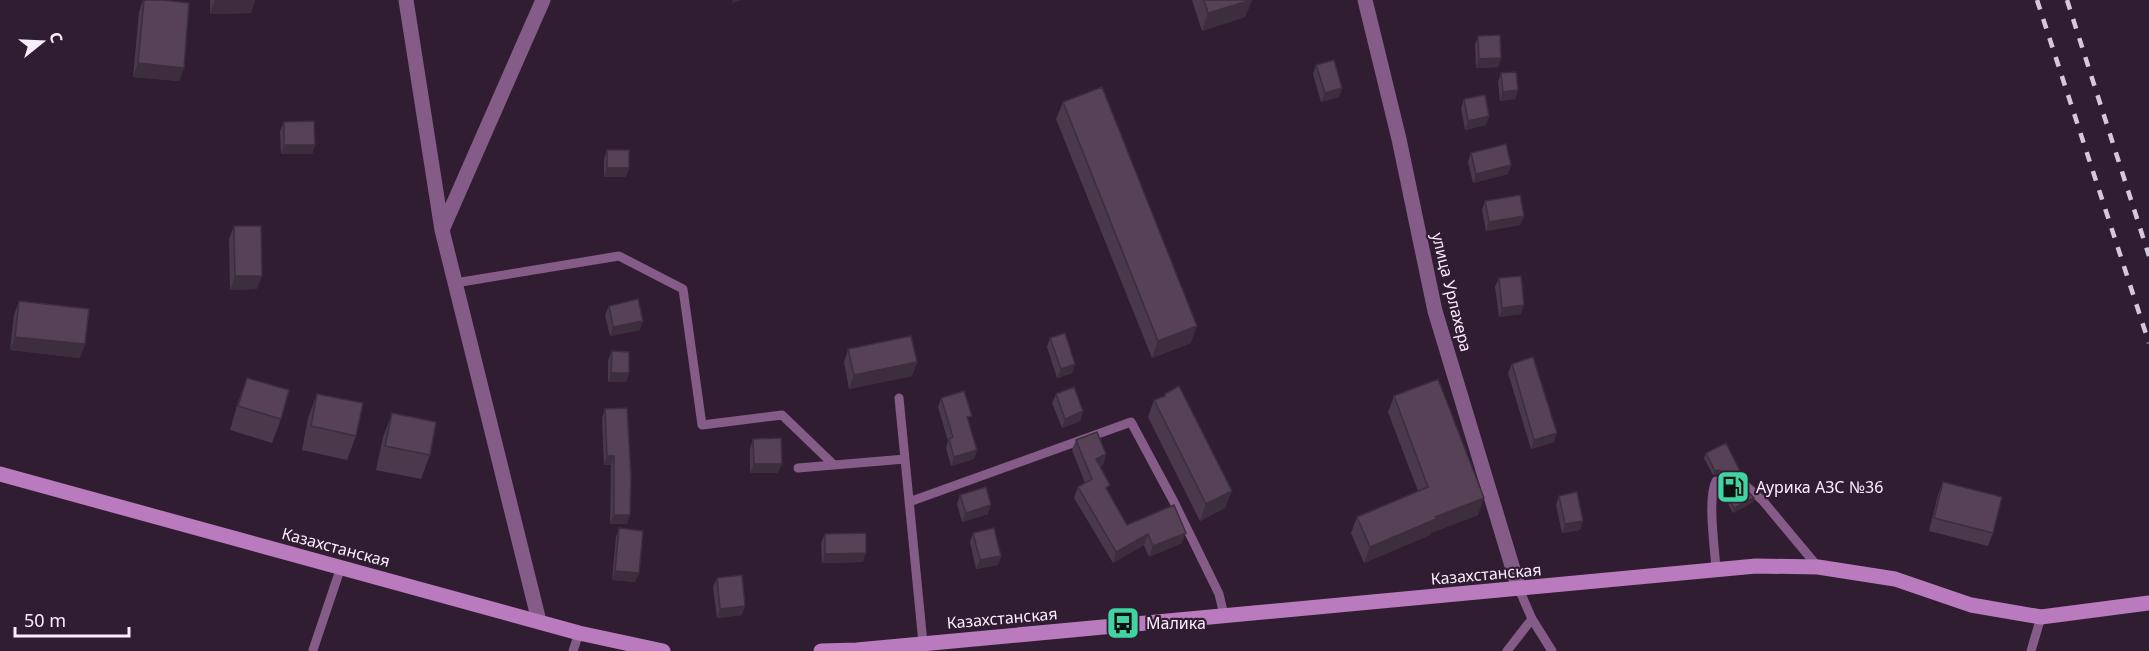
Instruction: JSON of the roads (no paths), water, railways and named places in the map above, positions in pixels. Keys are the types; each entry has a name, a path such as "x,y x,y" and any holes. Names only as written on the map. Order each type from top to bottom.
{"main road":[{"name":"Казахстанская","path":"0,474 579,633 663,651"},
{"name":"Казахстанская","path":"821,651 1756,566 1818,567 1895,579 1971,605 2041,617 2149,603"}],"street":[{"path":"406,0 442,230 539,621"},
{"path":"442,230 543,0"},
{"name":"улица Урлахера","path":"1365,0 1399,139 1435,311 1519,589"}],"lane":[{"path":"455,283 619,256 683,289 702,425 782,415 834,465"},
{"path":"899,398 923,643"},
{"path":"909,502 1131,422 1174,502 1219,594 1224,615"},
{"path":"798,468 905,459"},
{"path":"1716,481 1713,488 1712,513 1716,570"},
{"path":"1743,483 1763,501 1818,567"},
{"path":"313,650 341,567"},
{"path":"1519,589 1532,619 1554,650"},
{"path":"2031,651 2041,617"},
{"path":"1507,651 1532,619"},
{"path":"573,651 579,633"}],"railway":[{"path":"2037,0 2149,343"},
{"path":"2067,0 2149,256"}],"place":[{"name":"Аурика АЗС №36","path":"1733,487"},
{"name":"Малика","path":"1123,623"}]}
